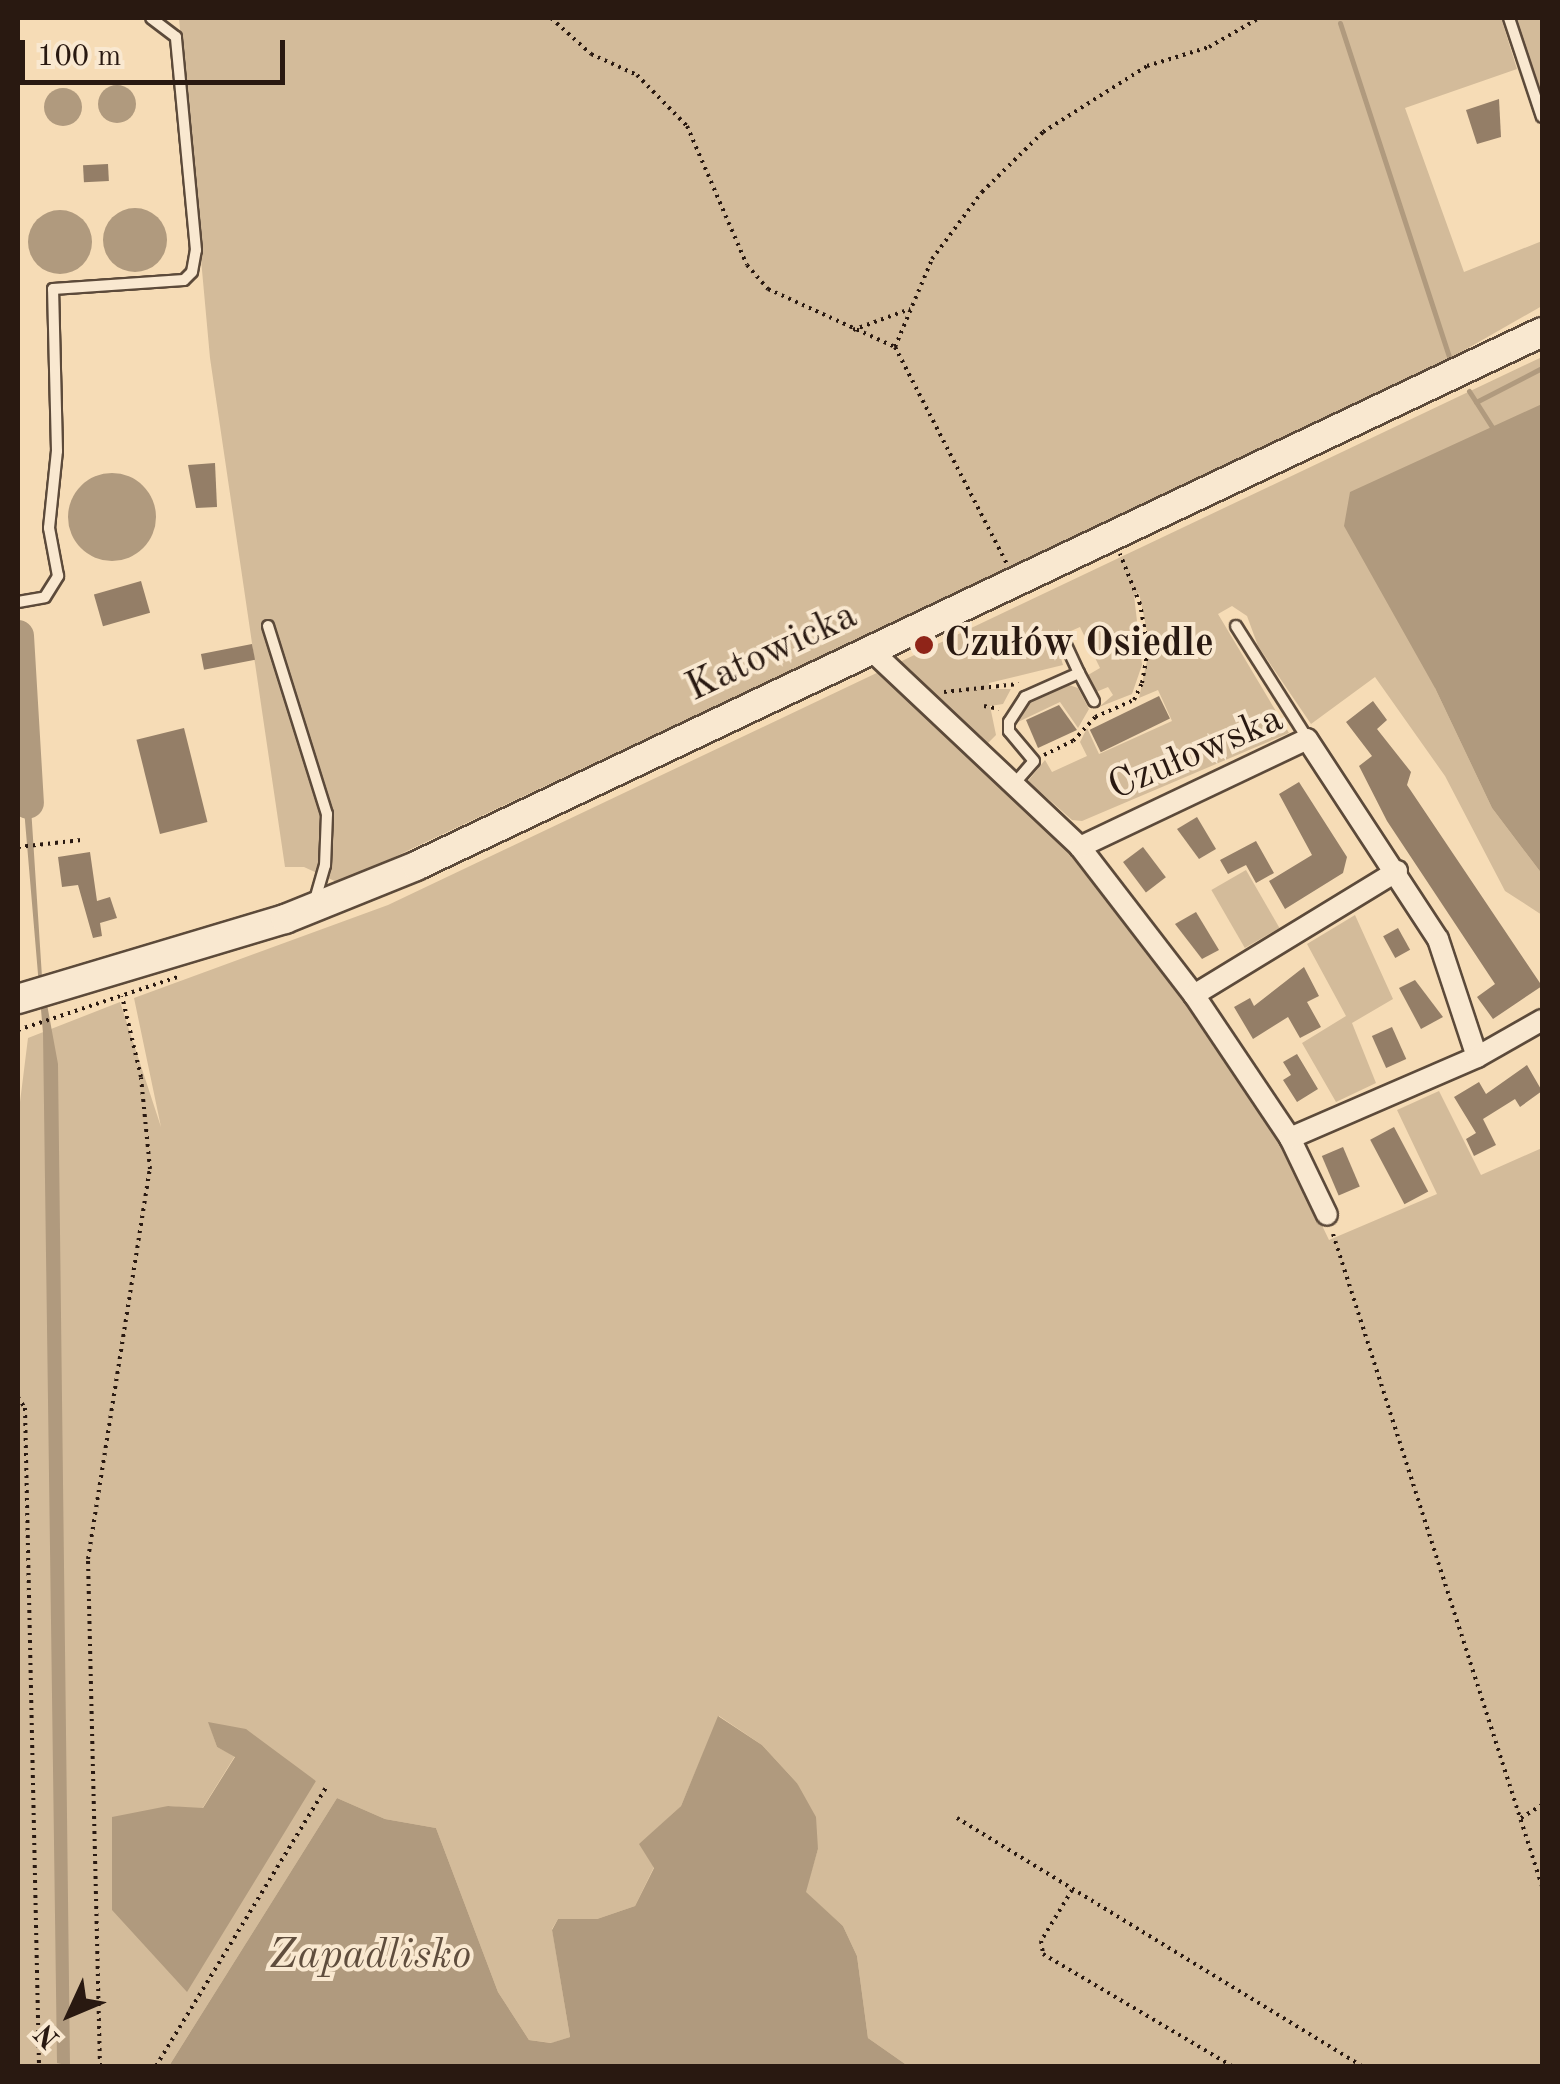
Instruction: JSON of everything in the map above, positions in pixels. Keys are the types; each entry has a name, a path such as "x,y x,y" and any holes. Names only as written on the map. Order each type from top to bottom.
{"main road":[{"name":"Katowicka","path":"18,999 312,908 871,650 1542,332"}],"street":[{"name":"Czułowska","path":"871,650 1080,847 1194,995 1290,1138 1327,1215"},
{"name":"Czułowska","path":"1080,847 1307,739 1397,872 1455,975 1477,1057"},
{"path":"1194,995 1397,872"},
{"path":"1290,1138 1477,1057 1542,1020"}],"lane":[{"path":"18,602 45,597 58,576 49,528 57,451 52,289 184,280 192,272 196,250 176,37 151,18"},
{"path":"1510,18 1542,117"},
{"path":"268,626 327,814 325,865 312,908"},
{"path":"1236,626 1307,739"},
{"path":"1066,645 1094,701"},
{"path":"1014,785 1034,761 1009,731 1016,705 1079,673"}],"path":[{"path":"551,18 591,54 636,75 687,126 747,264 768,289 895,347 1015,582"},
{"path":"895,347 932,259 972,205 1043,132 1147,66 1209,47 1259,18"},
{"path":"853,330 911,308"},
{"path":"1034,761 1074,741 1094,717 1134,700 1142,683 1148,649 1140,604 1118,549"},
{"path":"932,696 1022,684"},
{"path":"18,847 82,840"},
{"path":"100,2066 88,1559 150,1170 142,1077 116,970"},
{"path":"18,1030 61,1020"},
{"path":"1327,1215 1409,1488 1542,1886"},
{"path":"18,1397 25,1408 39,2066"},
{"path":"156,2066 326,1786"},
{"path":"1521,1818 1542,1805"},
{"path":"956,1818 1361,2066"},
{"path":"1072,1890 1041,1941 1043,1954 1232,2066"},
{"path":"1347,2066 1351,2060"}],"shaded area":[{"path":"179,18 1501,18 1517,69 1405,108 1464,272 1542,241 1542,306 1428,371 339,883 304,867 285,867 210,358"},
{"path":"1516,18 1542,18 1542,99"},
{"path":"1542,357 1542,404 1435,688 1492,808 1542,874 1542,915 1505,891 1445,776 1375,677 1311,724 1258,646 1247,616 1232,606 1218,614 1289,733 1082,821 1072,820 1028,781 1045,760 1052,772 1087,756 1080,742 1087,728 1099,754 1172,721 1158,690 1139,698 1150,646 1139,593 1134,595 1142,665 1132,694 1099,707 1113,695 1108,687 1096,692 1088,675 1100,668 1080,627 1055,638 1063,665 989,683 989,689 1011,689 1003,704 990,706 996,735 987,744 974,733 961,745 1069,850 1189,1000 1281,1140 1329,1240 1437,1194 1397,1110 1439,1091 1481,1175 1542,1148 1542,2066 908,2066 868,2038 857,1956 843,1926 805,1892 818,1849 797,1783 762,1745 719,1716 681,1806 640,1844 654,1867 635,1906 597,1919 558,1919 552,1929 570,2037 552,2043 529,2040 498,1992 436,1828 385,1819 337,1798 169,2066 18,2066 18,1118 28,1038 120,1002 161,1127 134,998 388,905","holes":["209,1723 316,1781 112,1910 113,1872 168,1806 202,1809 235,1756 217,1747"]},
{"path":"1066,684 1078,688 1089,709 1078,728 1060,702 1018,722 1027,703"},
{"path":"1246,870 1280,928 1245,948 1211,890"},
{"path":"1355,915 1393,999 1352,1023 1376,1083 1336,1102 1302,1043 1346,1016 1307,944"}],"water":[{"path":"117,85 131,90 136,104 131,118 117,123 103,118 98,104 103,90"},
{"path":"63,88 77,93 82,107 77,121 63,126 49,121 44,107 49,93"},
{"path":"135,208 158,217 167,240 158,263 135,272 112,263 103,240 112,217"},
{"path":"60,210 83,219 92,242 83,265 60,274 37,265 28,242 37,219"},
{"path":"1542,404 1542,874 1492,808 1435,688 1344,526 1350,492"},
{"path":"103,473 121,473 137,480 149,492 156,517 149,542 137,554 121,561 103,561 87,554 75,542 68,526 68,508 75,492 87,480"},
{"path":"28,761 42,977 58,1064 70,2066 57,2063 43,1033 20,762"},
{"name":"Zapadlisko","path":"718,1716 762,1745 797,1783 816,1817 818,1849 806,1892 843,1926 857,1956 868,2038 908,2066 169,2066 337,1798 385,1819 436,1828 498,1992 529,2040 551,2043 570,2037 552,1930 558,1919 597,1919 635,1906 654,1868 639,1844 681,1806"},
{"path":"208,1722 246,1729 316,1781 187,1992 112,1910 112,1817 168,1806 203,1808 235,1757 217,1747"}],"building":[{"path":"1499,99 1501,137 1477,144 1466,110"},
{"path":"108,164 109,181 84,182 83,165"},
{"path":"215,463 217,507 196,508 188,465"},
{"path":"141,581 150,613 103,626 94,595"},
{"path":"252,644 255,660 204,670 201,654"},
{"path":"1159,696 1170,718 1101,752 1090,730"},
{"path":"1373,701 1387,720 1377,729 1411,772 1407,785 1542,986 1493,1019 1477,997 1495,984 1387,821 1359,766 1372,756 1346,722"},
{"path":"1059,705 1077,730 1038,748 1026,720"},
{"path":"184,728 207,822 160,834 136,740"},
{"path":"1299,782 1347,857 1343,873 1285,909 1269,881 1312,855 1279,794"},
{"path":"1197,817 1216,849 1199,859 1177,829"},
{"path":"1256,841 1274,873 1256,883 1246,865 1228,874 1220,860"},
{"path":"1143,847 1166,877 1146,892 1123,862"},
{"path":"90,852 97,901 110,897 117,918 100,923 102,936 93,938 78,885 62,887 58,857"},
{"path":"1196,912 1219,950 1202,959 1175,924"},
{"path":"1398,928 1410,950 1395,958 1383,936"},
{"path":"1304,967 1319,996 1307,1002 1321,1027 1300,1038 1288,1017 1253,1039 1234,1007 1250,998 1254,1006"},
{"path":"1415,980 1443,1017 1421,1029 1399,988"},
{"path":"1392,1027 1406,1059 1386,1068 1372,1036"},
{"path":"1297,1054 1318,1089 1297,1102 1283,1080 1291,1075 1283,1062"},
{"path":"1527,1065 1542,1091 1520,1107 1515,1099 1483,1119 1496,1145 1474,1156 1466,1139 1476,1133 1454,1097 1479,1082 1486,1094"},
{"path":"1394,1127 1428,1191 1404,1204 1370,1140"},
{"path":"1343,1147 1360,1187 1339,1196 1322,1156"}],"waterway":[{"path":"1340,23 1449,356"},
{"path":"1476,402 1542,368"},
{"path":"1469,391 1492,427"},
{"path":"18,636 28,803"}],"place":[{"name":"Czułów Osiedle","path":"924,645"}]}
